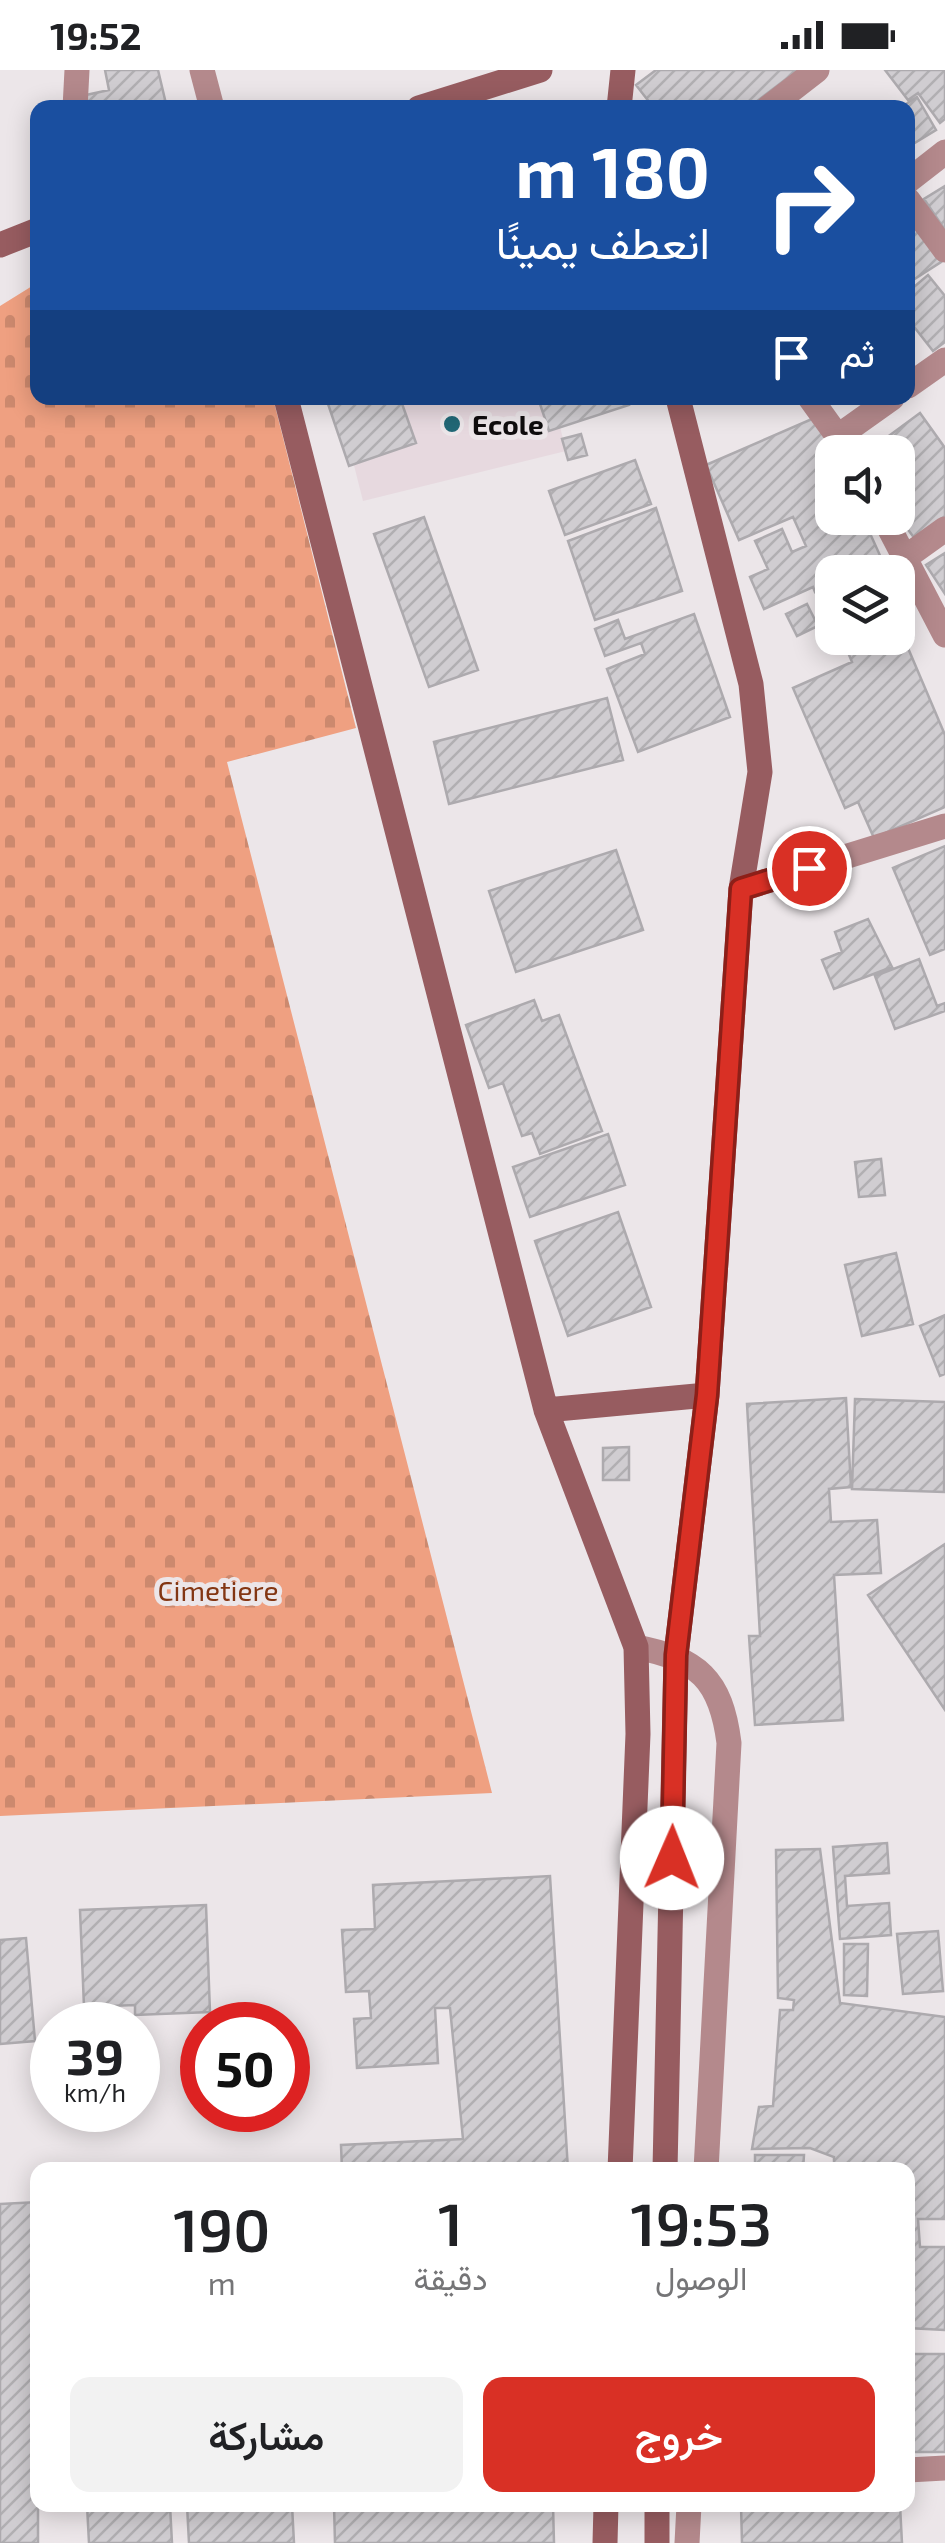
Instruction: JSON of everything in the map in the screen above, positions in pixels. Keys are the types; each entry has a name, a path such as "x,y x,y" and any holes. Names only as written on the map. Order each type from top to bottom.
{"main road":[{"path":"433,100 482,70"},
{"path":"442,100 540,70"},
{"path":"620,100 623,70"},
{"path":"0,245 30,233"},
{"path":"288,405 546,1410 636,1648 638,1734 620,2162"},
{"path":"665,2162 676,1655 707,1395 741,889 760,772 752,684 680,405"},
{"path":"546,1410 707,1395"},
{"path":"606,2512 606,2543"},
{"path":"657,2512 657,2543"}],"street":[{"path":"75,100 77,70"},
{"path":"202,70 210,100"},
{"path":"778,100 817,70"},
{"path":"915,176 945,152"},
{"path":"915,209 945,250"},
{"path":"915,381 945,360"},
{"path":"815,405 837,435"},
{"path":"853,435 885,405"},
{"path":"909,555 945,529"},
{"path":"915,575 945,635"},
{"path":"741,889 945,826"},
{"path":"636,1648 676,1655 710,1680 726,1718 729,1743 706,2162"},
{"path":"915,2470 945,2468"},
{"path":"687,2543 689,2512"}],"shaded area":[{"name":"Ecole","path":"339,405 555,405 566,451 363,501"}],"green space":[{"name":"Cimetiere","path":"30,287 30,405 275,405 356,728 227,762 492,1793 0,1816 0,306"}],"building":[{"path":"105,70 158,70 165,100 87,100 86,95 109,90"},
{"path":"656,70 798,70 759,100 648,100 636,85"},
{"path":"885,70 945,70 945,119 940,123 918,93 908,100"},
{"path":"917,97 936,130 915,143 915,100"},
{"path":"945,186 945,230 924,199"},
{"path":"915,221 941,262 915,279"},
{"path":"928,275 945,296 945,342 933,351 915,328 915,286"},
{"path":"328,405 402,405 416,443 349,466"},
{"path":"540,405 629,405 549,431"},
{"path":"920,413 945,448 945,516 915,539 915,435 890,435"},
{"path":"819,416 827,435 815,435 815,535 871,535 880,555 815,555 815,592 813,587 764,609 750,577 768,569 755,541 782,529 792,552 806,546 793,517 739,540 706,465"},
{"path":"581,434 587,455 568,460 562,439"},
{"path":"635,460 651,504 565,535 549,491"},
{"path":"656,508 682,591 595,620 568,541"},
{"path":"424,517 478,670 429,687 374,534"},
{"path":"945,553 945,594 926,565"},
{"path":"807,604 815,627 797,636 786,614"},
{"path":"694,614 730,717 638,752 607,669 645,654 641,643 605,656 595,629 618,620 625,639"},
{"path":"849,655 911,655 945,735 945,807 874,838 858,802 845,808 793,688 852,662"},
{"path":"607,698 623,760 449,804 434,742"},
{"path":"945,846 945,949 930,955 893,868"},
{"path":"616,850 643,930 516,972 489,891"},
{"path":"868,919 892,967 834,989 822,960 842,952 835,932"},
{"path":"919,959 937,1006 945,1003 945,1011 895,1029 875,976"},
{"path":"534,1000 542,1021 559,1015 602,1131 540,1154 532,1133 522,1136 503,1083 489,1088 466,1025"},
{"path":"608,1134 625,1185 530,1217 513,1167"},
{"path":"881,1159 885,1195 859,1197 855,1162"},
{"path":"618,1212 651,1307 568,1336 535,1241"},
{"path":"896,1253 913,1324 862,1336 845,1265"},
{"path":"945,1315 945,1374 940,1376 920,1326"},
{"path":"846,1398 851,1487 829,1489 831,1522 877,1520 881,1573 834,1575 843,1720 755,1725 749,1636 760,1636 747,1404"},
{"path":"855,1399 945,1402 944,1492 852,1489"},
{"path":"629,1447 629,1480 603,1480 603,1448"},
{"path":"945,1544 945,1710 868,1595"},
{"path":"887,1843 889,1873 845,1876 847,1906 889,1903 891,1935 840,1939 833,1847"},
{"path":"820,1849 840,2003 945,2017 945,2219 918,2219 920,2247 945,2247 945,2330 915,2328 915,2162 834,2162 834,2157 810,2148 752,2149 759,2107 773,2106 780,2010 793,2010 794,2000 778,1998 776,1850"},
{"path":"550,1876 568,2162 342,2162 341,2145 463,2139 450,2008 435,2008 438,2063 357,2068 354,2019 371,2018 369,1991 346,1992 342,1930 375,1929 373,1885"},
{"path":"206,1905 210,2002 180,2002 180,2013 160,2014 160,2002 84,2002 80,1910"},
{"path":"938,1931 943,1991 903,1994 897,1934"},
{"path":"26,1938 32,2002 30,2041 0,2044 0,1940"},
{"path":"844,1944 868,1944 867,1996 844,1995"},
{"path":"755,2155 804,2155 804,2162 755,2162"},
{"path":"30,2202 30,2512 38,2512 38,2543 0,2543 0,2204"},
{"path":"915,2354 945,2354 945,2452 915,2452"},
{"path":"87,2512 170,2512 172,2543 89,2543"},
{"path":"187,2512 292,2512 294,2543 189,2543"},
{"path":"334,2512 553,2512 554,2543 335,2543"},
{"path":"741,2512 900,2512 902,2543 742,2543"}],"place":[{"name":"Ecole","path":"452,424"}],"route":[{"path":"672,1858 676,1655 707,1395 741,889 809,868"}]}
